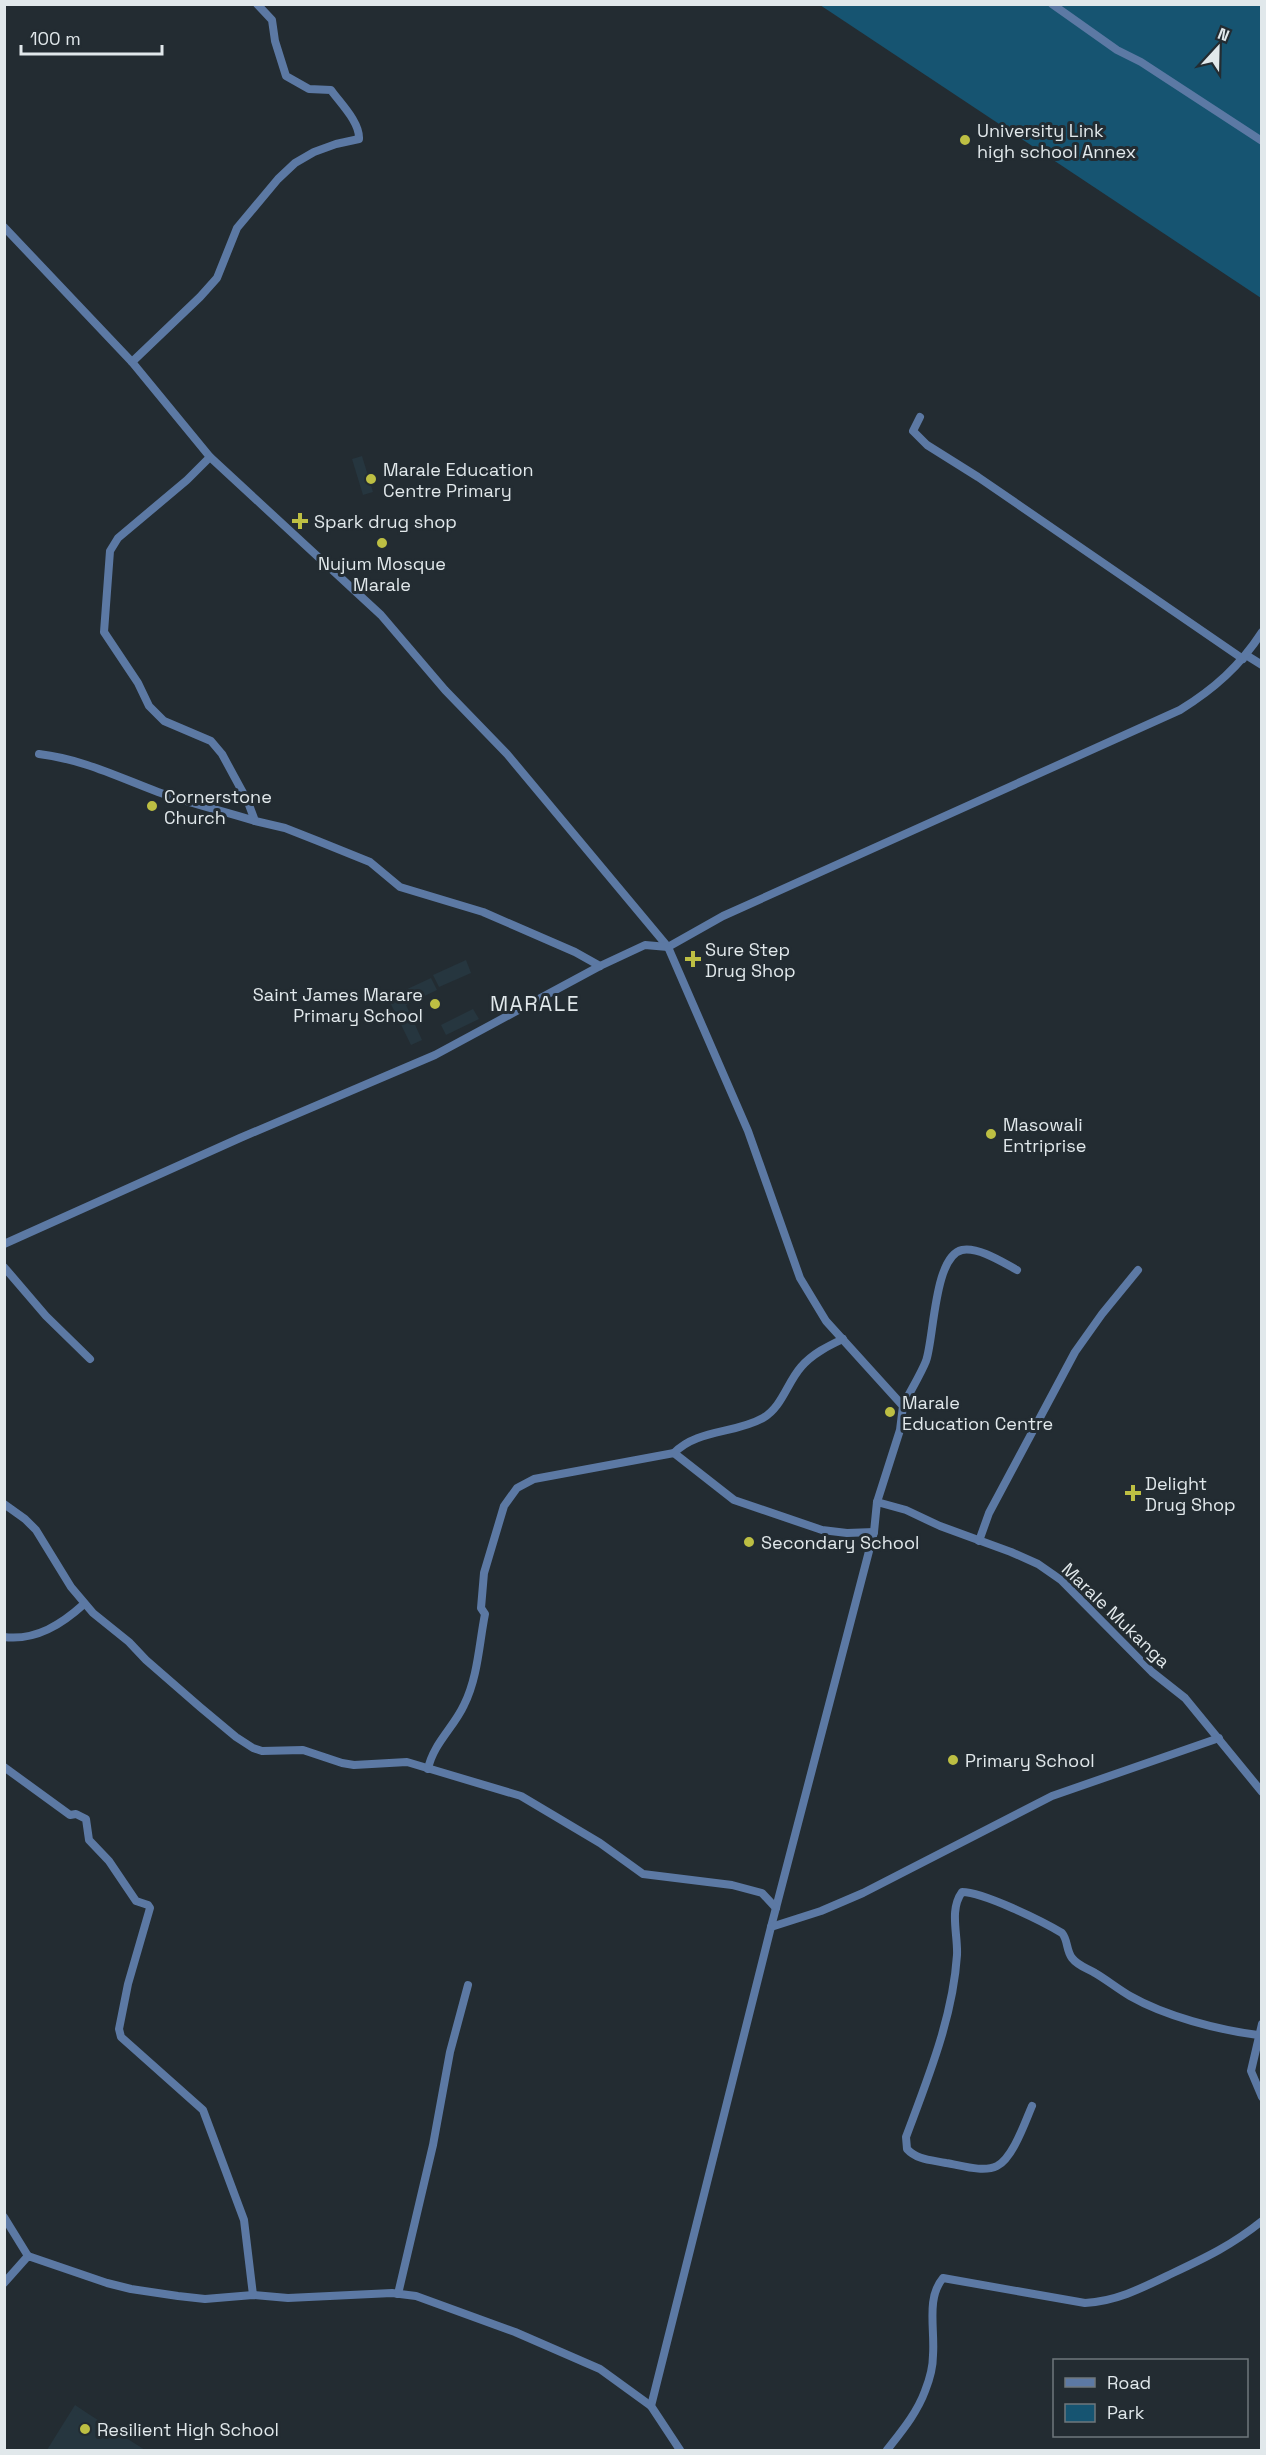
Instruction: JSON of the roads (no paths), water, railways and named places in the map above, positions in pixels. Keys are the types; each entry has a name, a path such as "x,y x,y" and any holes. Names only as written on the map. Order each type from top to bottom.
{"street":[{"path":"132,362 217,278 237,228 278,179 295,163 314,152 359,139 355,123 331,90 309,89 286,76 275,41 272,20 257,4"},
{"path":"1052,4 1110,45 1141,62 1262,141"},
{"path":"4,227 132,362 210,457 381,615 445,690 507,754 668,947 748,1131 800,1278 826,1321 903,1406"},
{"path":"920,417 913,432 927,445 1244,657 1262,665"},
{"path":"210,457 187,480 118,537 110,551 104,632 138,683 149,706 164,721 211,741 222,754 248,802 255,821"},
{"path":"4,1244 240,1138 435,1056 600,966 645,945 668,947 723,916 1180,710 1207,694 1228,676 1262,632"},
{"path":"39,754 87,763 158,792 285,828 318,840 370,862 400,887 483,912 575,952 600,966"},
{"path":"651,2406 771,1927 874,1532 877,1502 900,1430 903,1406 926,1361 937,1295 950,1259 955,1253 963,1250 975,1251 1017,1270"},
{"path":"4,1267 46,1316 90,1359"},
{"path":"979,1540 993,1504 1075,1352 1138,1270"},
{"path":"428,1769 433,1752 464,1705 470,1688 485,1614 481,1608 484,1573 504,1506 512,1493 534,1479 674,1453 698,1437 728,1432 765,1417 775,1408 807,1360 843,1339"},
{"path":"674,1453 734,1500 822,1530 847,1533 874,1532"},
{"name":"Marale Mukanga","path":"877,1502 906,1510 1038,1563 1061,1580 1152,1672 1185,1698 1262,1792"},
{"path":"4,1504 36,1530 84,1604 200,1707 253,1748 271,1751 303,1750 354,1765 401,1762 521,1796 600,1843 643,1874 732,1885 762,1893 776,1908"},
{"path":"4,1637 44,1633 67,1619 84,1604"},
{"path":"771,1927 821,1911 863,1893 1052,1796 1219,1738"},
{"path":"4,1767 70,1815 76,1814 87,1820 89,1840 109,1861 136,1901 150,1908 128,1984 119,2030 121,2037 203,2110 244,2220 254,2295"},
{"path":"1032,2106 1019,2137 1006,2157 996,2167 977,2168 918,2157 907,2149 906,2136 934,2061 950,2000 957,1955 955,1905 962,1892 978,1895 1056,1930 1066,1938 1072,1958 1078,1965 1140,2001 1218,2027 1258,2035"},
{"path":"398,2294 433,2145 450,2052 468,1985"},
{"path":"1262,2024 1251,2071 1262,2097"},
{"path":"4,2217 28,2256 81,2275 142,2291 205,2299 254,2295 288,2298 398,2294 416,2296 446,2306 515,2332 600,2370 651,2406 680,2451"},
{"path":"887,2451 914,2413 926,2391 933,2357 933,2299 937,2286 943,2278 1085,2303 1101,2302 1125,2296 1225,2249 1262,2221"},
{"path":"4,2283 28,2256"}],"place":[{"name":"University Link high school Annex","path":"965,140"},
{"name":"Marale Education Centre Primary","path":"371,479"},
{"name":"Spark drug shop","path":"300,521"},
{"name":"Nujum Mosque Marale","path":"382,543"},
{"name":"Cornerstone Church","path":"152,806"},
{"name":"Sure Step Drug Shop","path":"693,959"},
{"name":"Saint James Marare Primary School","path":"435,1004"},
{"name":"Masowali Entriprise","path":"991,1134"},
{"name":"Marale Education Centre","path":"890,1412"},
{"name":"Delight Drug Shop","path":"1133,1493"},
{"name":"Secondary School","path":"749,1542"},
{"name":"Primary School","path":"953,1760"},
{"name":"Resilient High School","path":"85,2429"}],"district":[{"name":"MARALE","path":"535,1003"}]}
